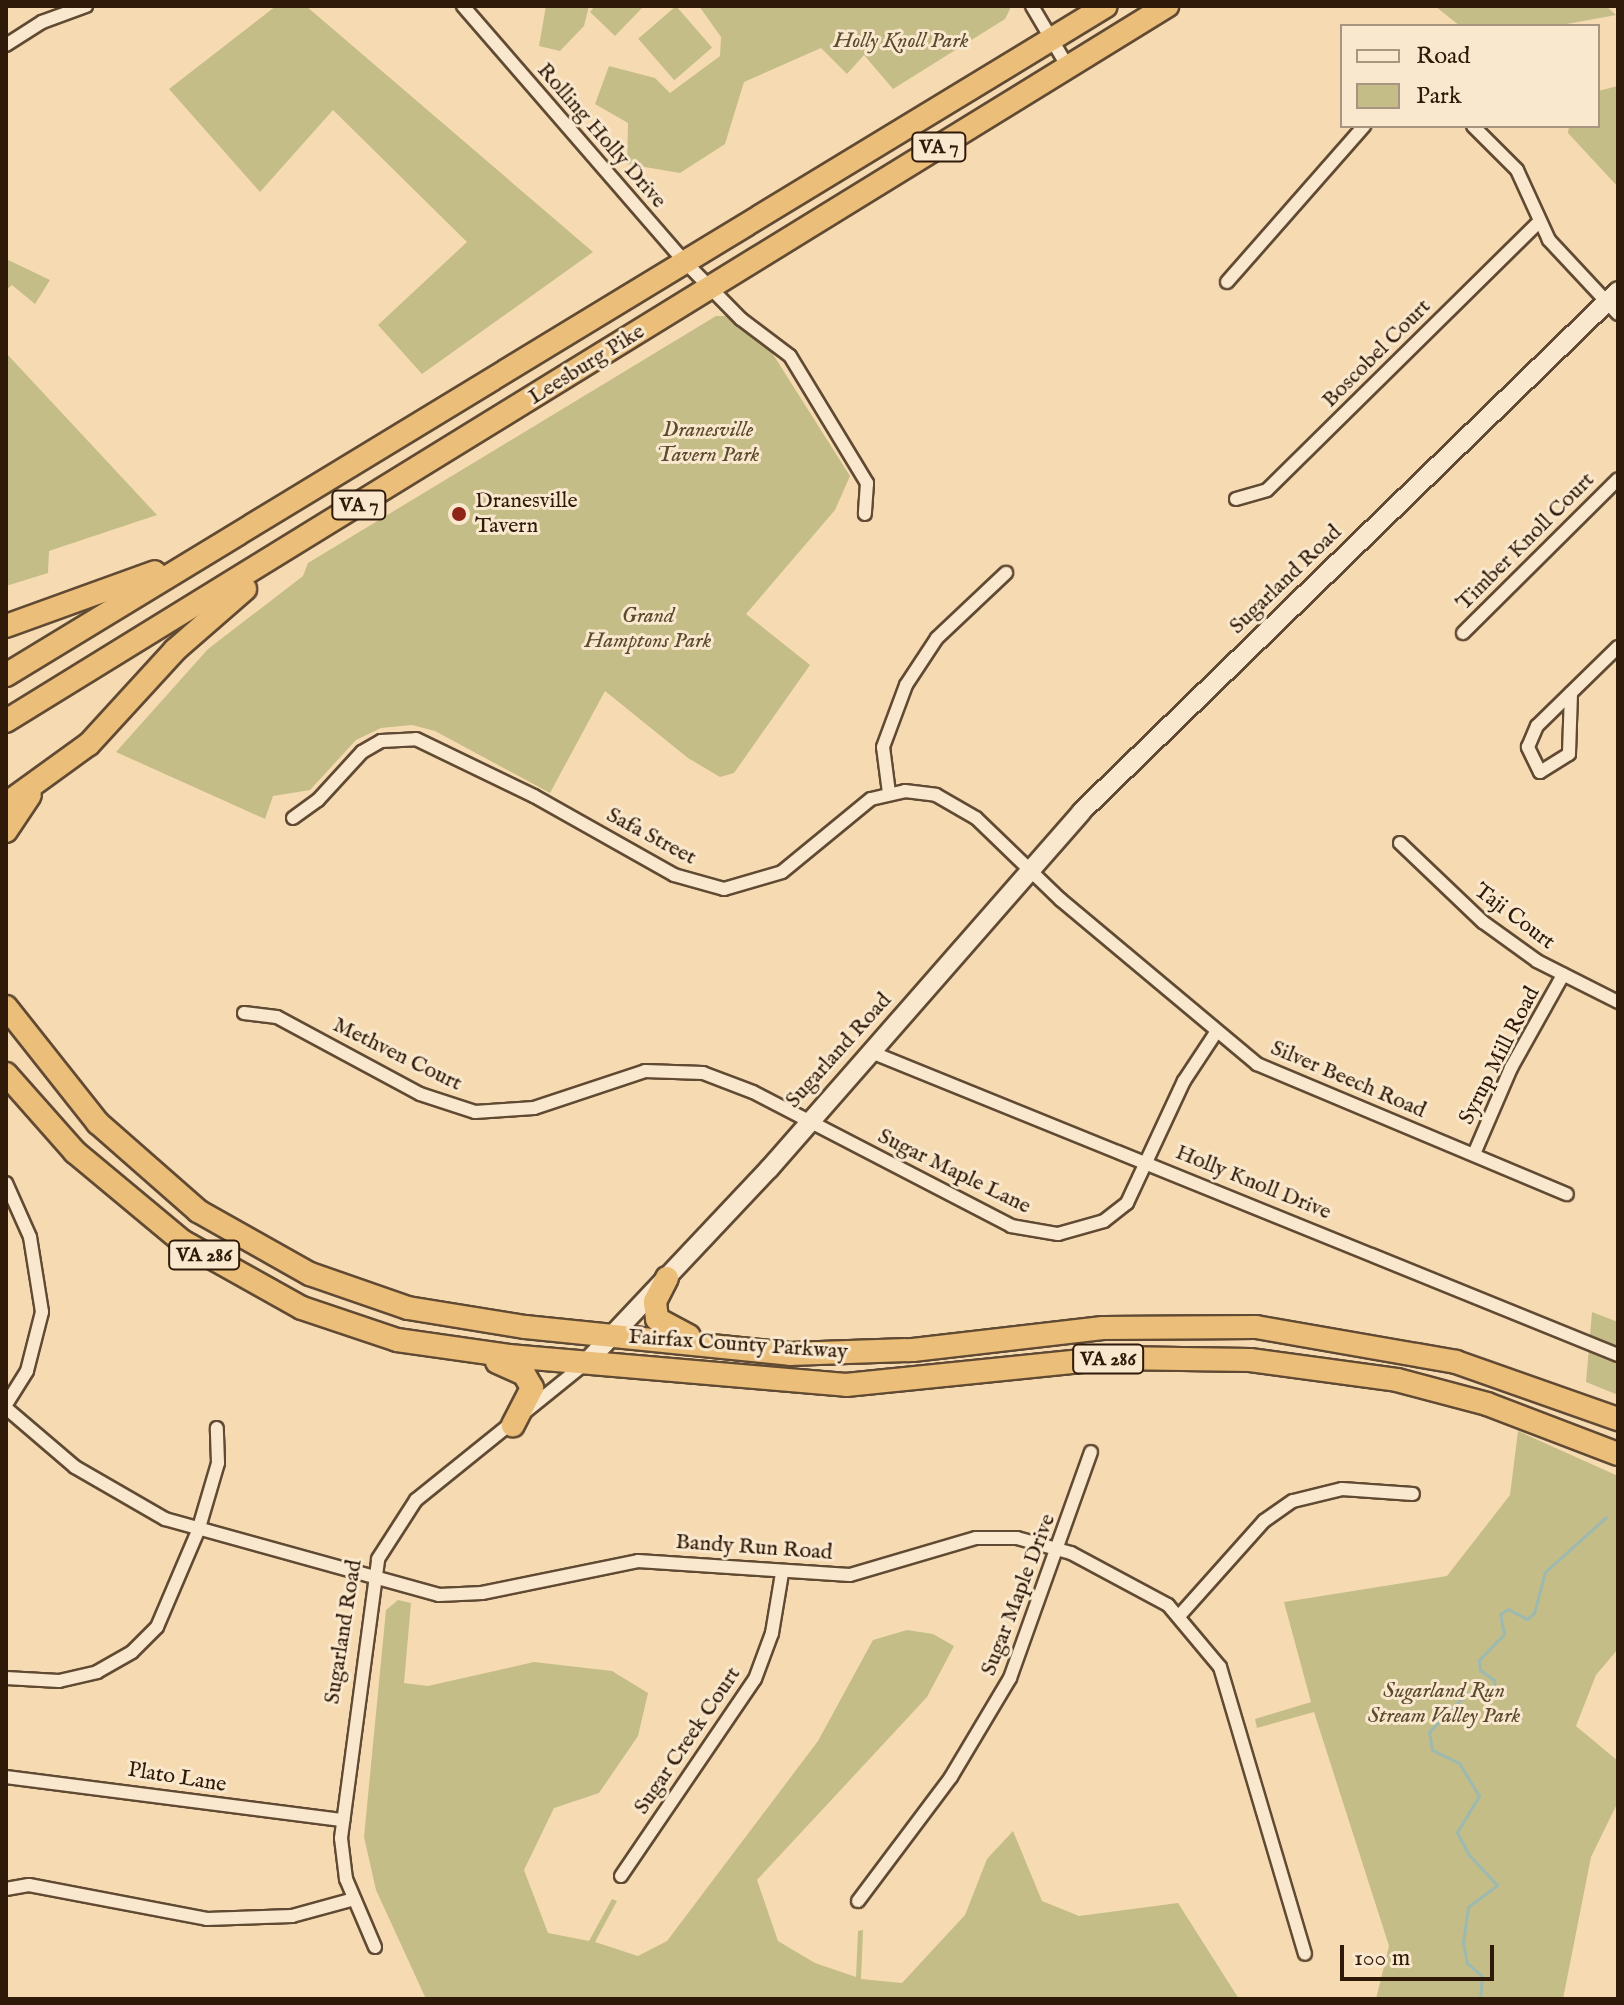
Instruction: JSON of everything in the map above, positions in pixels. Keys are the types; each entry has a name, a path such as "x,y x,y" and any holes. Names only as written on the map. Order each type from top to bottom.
{"highway":[{"name":"Leesburg Pike","path":"6,675 683,260 1106,6"},
{"name":"Leesburg Pike","path":"6,721 1167,6"},
{"path":"6,804 46,778 103,731 209,618 330,523"},
{"path":"6,626 138,580 243,528"},
{"path":"6,831 46,778"},
{"path":"6,996 24,1031"},
{"name":"Fairfax County Parkway","path":"6,1007 98,1123 153,1175 224,1229 278,1259 408,1308 612,1337 737,1348 863,1353 1103,1328 1256,1327 1456,1362 1618,1419"},
{"name":"Fairfax County Parkway","path":"6,1074 111,1186 210,1260 332,1320 453,1350 846,1385 1114,1358 1250,1360 1412,1384 1541,1422 1618,1454"},
{"path":"667,1278 654,1311 662,1325 737,1348"},
{"path":"453,1350 524,1374 531,1396 513,1425"}],"street":[{"path":"6,45 42,22 86,6"},
{"name":"Rolling Holly Drive","path":"463,6 683,260 711,289 790,356 867,483 865,514"},
{"path":"1038,8 1068,67"},
{"path":"1227,282 1362,128"},
{"path":"1475,128 1517,170 1538,223 1614,303"},
{"name":"Boscobel Court","path":"1236,499 1267,490 1538,223"},
{"name":"Sugarland Road","path":"375,1947 354,1899 342,1857 343,1820 372,1580 404,1514 586,1363 612,1337 1107,786 1614,303"},
{"name":"Timber Knoll Court","path":"1463,633 1618,479"},
{"path":"889,793 883,747 906,685 937,638 1006,573"},
{"path":"1571,693 1569,754 1540,772 1528,747 1537,726 1618,647"},
{"name":"Safa Street","path":"293,818 362,752 381,741 416,739 534,796 674,875 724,889 782,872 842,816 889,793 920,792 952,802 1030,870"},
{"name":"Taji Court","path":"1400,843 1483,922 1563,975 1618,1002"},
{"name":"Silver Beech Road","path":"1030,870 1215,1034 1277,1074 1567,1194"},
{"name":"Syrup Mill Road","path":"1474,1154 1511,1068 1563,975"},
{"name":"Methven Court","path":"244,1013 277,1017 456,1108 515,1112 625,1076 685,1070 722,1078 808,1122"},
{"name":"Sugar Maple Lane","path":"808,1122 1011,1226 1042,1234 1075,1232 1104,1221 1127,1203 1149,1163 1184,1081 1215,1034"},
{"name":"Holly Knoll Drive","path":"871,1052 1618,1355"},
{"path":"6,1183 30,1237 42,1312 27,1371 6,1406"},
{"name":"Bandy Run Road","path":"6,1406 105,1488 198,1531 372,1580 460,1596 638,1561 782,1573 872,1571 976,1538 1017,1538 1060,1548 1150,1593 1180,1615 1208,1647 1229,1689 1305,1954"},
{"path":"6,1678 79,1678 132,1652 168,1612 198,1531 218,1463 217,1428"},
{"name":"Sugar Maple Drive","path":"858,1901 993,1711 1060,1548 1091,1452"},
{"path":"1180,1615 1264,1521 1293,1501 1342,1489 1413,1494"},
{"name":"Sugar Creek Court","path":"621,1876 755,1679 772,1633 782,1573"},
{"name":"Plato Lane","path":"6,1777 343,1820"},
{"path":"6,1889 29,1885 207,1919 292,1916 354,1899"}],"green space":[{"path":"276,6 306,6 593,252 422,374 378,325 467,242 333,110 260,192 169,89"},
{"path":"546,6 589,6 584,26 560,51 539,46"},
{"path":"595,6 644,6 615,36 590,12"},
{"path":"676,6 712,48 674,80 638,39"},
{"name":"Holly Knoll Park","path":"699,6 1010,6 1010,9 1005,19 893,89 864,55 847,74 821,48 744,82 725,144 680,173 627,164 628,123 595,104 609,66 655,78 670,93 720,56 721,37"},
{"path":"1435,6 1606,6 1616,15 1567,24 1458,24"},
{"path":"1618,86 1618,187 1568,133 1569,128 1600,128 1600,90"},
{"path":"6,259 50,280 35,304 12,285 6,290"},
{"name":"Dranesville Tavern Park","path":"716,316 726,316 769,348 850,476 835,510 746,614 810,665 734,773 720,777 688,758 605,691 550,793 435,731 412,725 381,728 356,740 310,790 273,796 265,819 116,752 208,649 303,576 308,563"},
{"path":"6,353 157,515 49,551 48,573 6,586"},
{"path":"1592,1312 1618,1322 1618,1395 1586,1382"},
{"name":"Sugarland Run Stream Valley Park","path":"1518,1431 1618,1476 1618,1649 1596,1675 1576,1726 1618,1761 1618,1802 1591,1857 1563,1999 1376,1999 1389,1946 1314,1712 1257,1728 1255,1719 1311,1702 1284,1602 1447,1576 1510,1495"},
{"path":"398,1600 411,1603 404,1683 428,1686 534,1662 612,1671 648,1693 638,1736 599,1793 554,1808 524,1870 548,1933 589,1941 612,1899 617,1901 595,1942 638,1956 667,1941 818,1741 873,1640 907,1630 933,1634 954,1646 927,1697 757,1880 778,1941 815,1963 856,1977 858,1931 863,1930 861,1979 902,1983 965,1915 987,1859 1013,1831 1042,1901 1079,1916 1178,1903 1239,1999 426,1999 376,1890 364,1837 386,1610"}],"waterway":[{"path":"1480,1999 1482,1976 1467,1963 1463,1943 1468,1907 1497,1885 1469,1855 1457,1832 1479,1796 1459,1763 1432,1750 1429,1732 1467,1693 1488,1702 1496,1696 1494,1680 1480,1670 1479,1660 1504,1634 1500,1614 1508,1609 1527,1619 1534,1613 1545,1572 1606,1517"}],"place":[{"name":"Dranesville Tavern","path":"459,514"}],"park label":[{"name":"Grand Hamptons Park","path":"648,628"}]}
